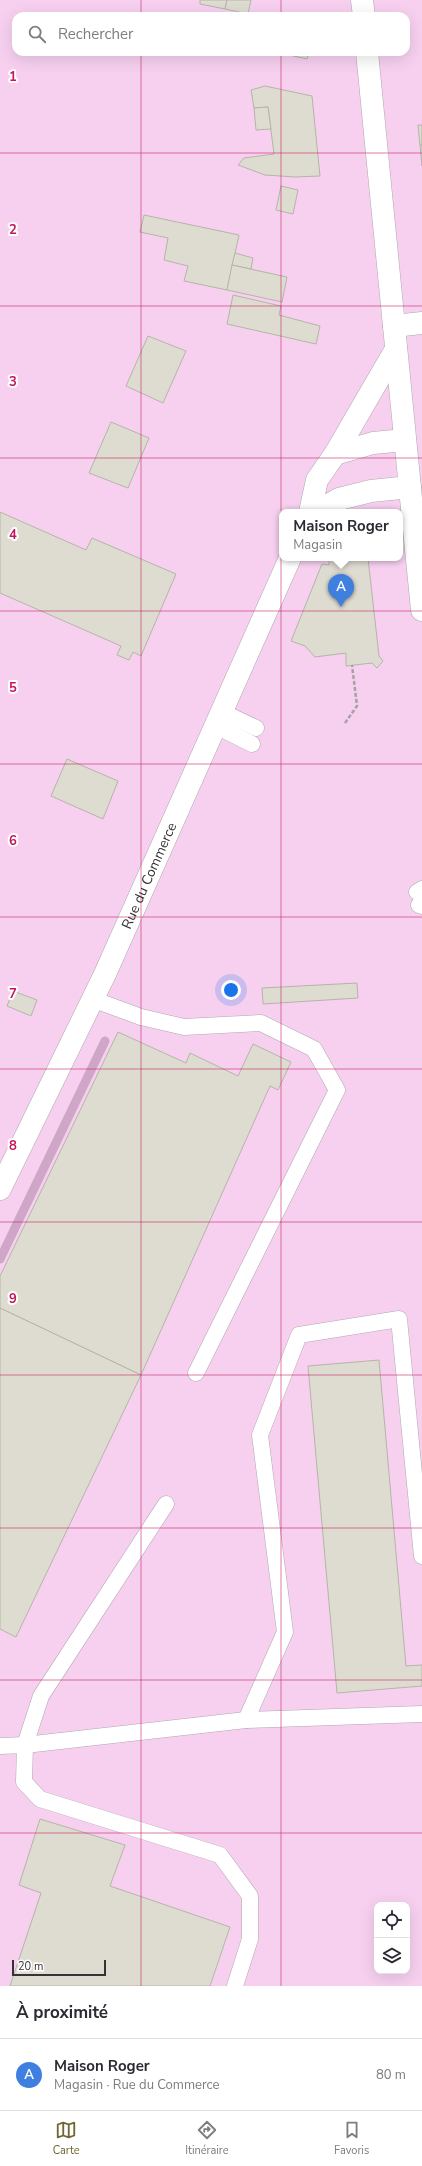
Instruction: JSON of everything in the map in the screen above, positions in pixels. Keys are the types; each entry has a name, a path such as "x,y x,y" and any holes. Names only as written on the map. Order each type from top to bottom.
{"street":[{"path":"362,0 364,12"},
{"path":"367,56 422,610"},
{"path":"394,326 422,323"},
{"path":"311,509 317,480 335,454 396,349"},
{"path":"335,454 373,443 405,440"},
{"path":"321,509 339,499 371,491 410,487"},
{"name":"Rue du Commerce","path":"0,1189 92,999 289,561"}],"lane":[{"path":"219,719 256,728"},
{"path":"219,719 252,744"},
{"path":"92,999 141,1017 184,1027 261,1023 314,1049 337,1090 196,1373"},
{"path":"246,1720 284,1632 260,1435 299,1335 399,1318 422,1556"},
{"path":"166,1504 41,1696 25,1745 24,1782 40,1799 220,1855 250,1896 250,1939 235,1986"},
{"path":"0,1746 25,1745 246,1720 422,1714"}],"path":[{"path":"345,723 357,706 352,665"}],"shaded area":[{"path":"0,0 422,0 422,1986 0,1986"}],"building":[{"path":"200,0 227,0 225,9 200,4"},
{"path":"227,0 251,0 248,12 239,12 225,9"},
{"path":"294,56 308,56 307,59"},
{"path":"265,86 312,96 320,176 295,177 265,175 238,165 244,158 274,154 268,107 254,108 251,90"},
{"path":"268,107 271,129 256,130 254,108"},
{"path":"418,125 422,125 422,145 420,145"},
{"path":"420,145 422,145 422,166"},
{"path":"281,186 298,190 293,214 276,210"},
{"path":"144,215 239,235 227,290 184,281 188,266 164,260 168,238 140,232"},
{"path":"235,253 253,258 251,269 232,265"},
{"path":"232,265 287,277 282,302 227,290"},
{"path":"233,295 281,306 279,315 320,326 316,344 227,324"},
{"path":"148,336 186,351 163,403 126,386"},
{"path":"111,422 149,438 128,488 89,473"},
{"path":"0,512 86,550 92,538 176,574 141,656 133,652 129,660 117,655 121,646 0,593"},
{"path":"329,561 368,561 379,656 383,661 377,668 372,663 346,666 346,653 315,657 305,646 291,641 322,564 329,565"},
{"path":"67,759 118,781 103,819 51,796"},
{"path":"357,983 358,998 263,1004 262,988"},
{"path":"13,991 37,1000 31,1016 7,1006"},
{"path":"118,1032 186,1063 190,1053 238,1076 253,1044 291,1062 278,1090 270,1086 141,1375 0,1308 0,1276"},
{"path":"0,1308 141,1375 16,1637 0,1629"},
{"path":"379,1360 406,1666 422,1665 422,1686 337,1693 308,1366"},
{"path":"40,1819 125,1845 110,1886 230,1927 210,1986 10,1986 41,1893 19,1885"}],"waterway":[{"path":"0,1259 105,1041"}],"place":[{"name":"Maison Roger","path":"341,607"}]}
